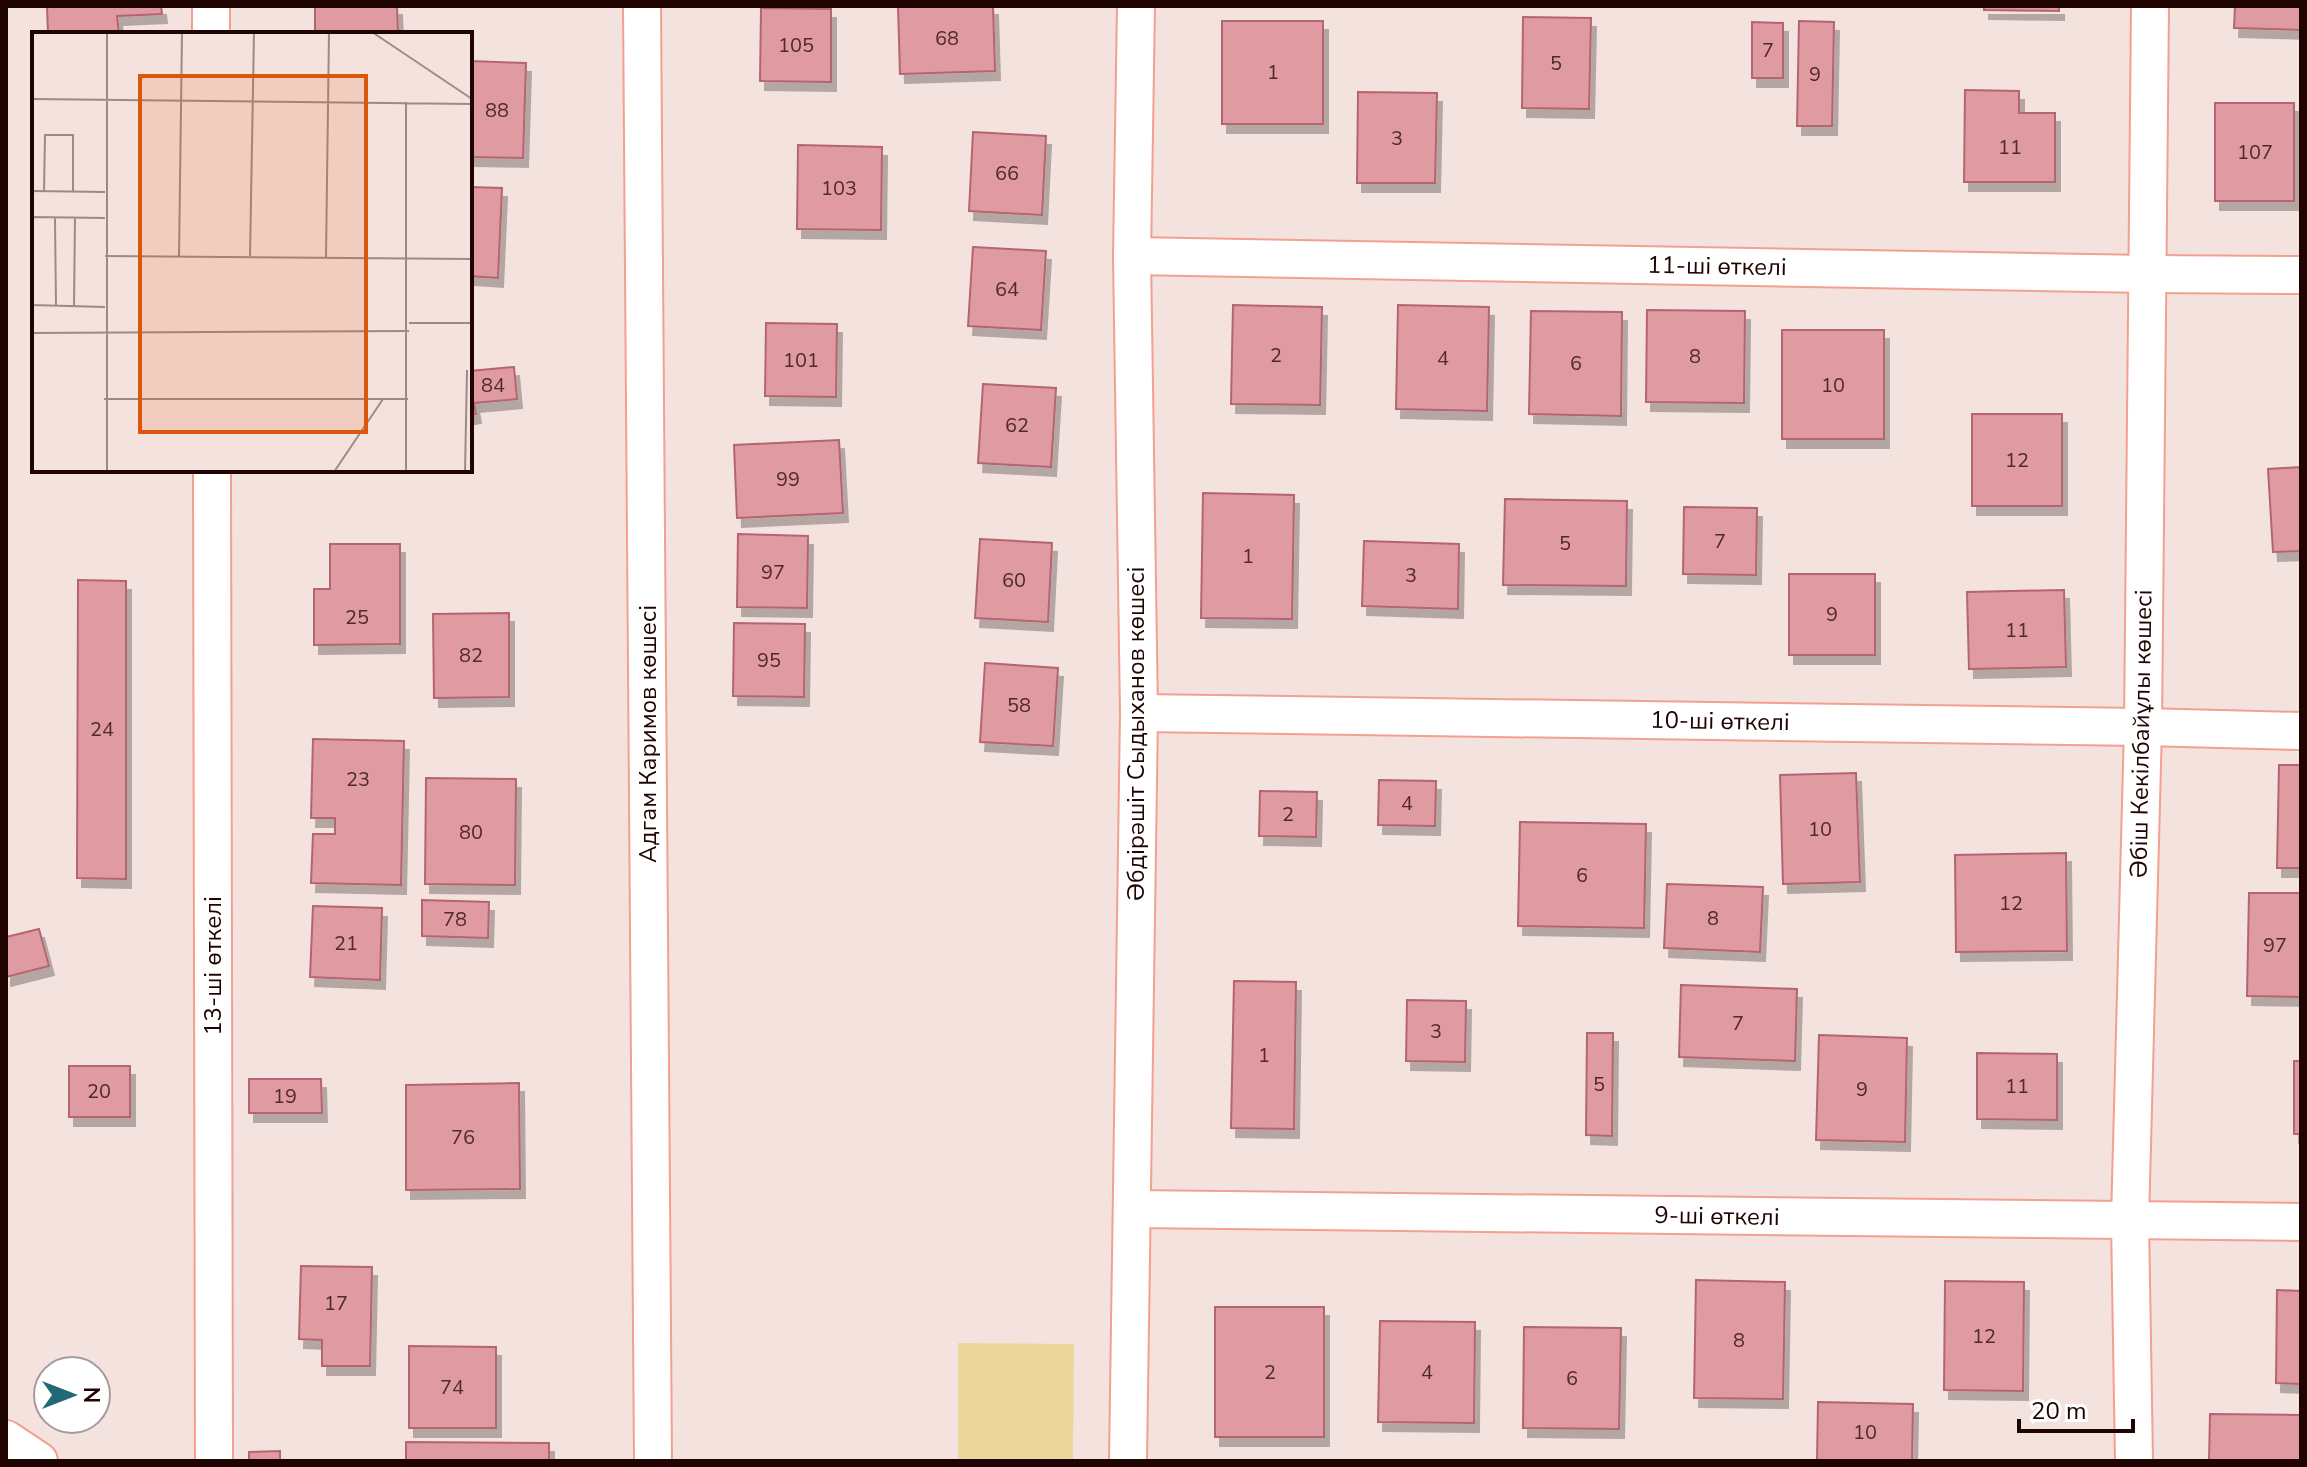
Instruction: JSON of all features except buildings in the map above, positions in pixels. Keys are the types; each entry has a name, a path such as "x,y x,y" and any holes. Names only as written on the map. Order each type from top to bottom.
{"street":[{"path":"211,6 211,32"},
{"name":"Адгам Каримов көшесі","path":"642,6 653,1461"},
{"name":"Әбдірәшіт Сыдыханов көшесі","path":"1128,1461 1139,713 1132,256 1136,6"},
{"name":"Әбіш Кекілбайұлы көшесі","path":"2134,1461 2130,1221 2143,727 2150,6"},
{"name":"11-ші өткелі","path":"1132,256 2301,275"},
{"name":"13-ші өткелі","path":"212,472 214,1461"},
{"name":"10-ші өткелі","path":"1139,713 2301,731"},
{"name":"9-ші өткелі","path":"1132,1209 2301,1222"},
{"path":"6,1439 39,1461"}],"shaded area":[{"path":"958,1343 1074,1344 1073,1459 958,1459"}]}
